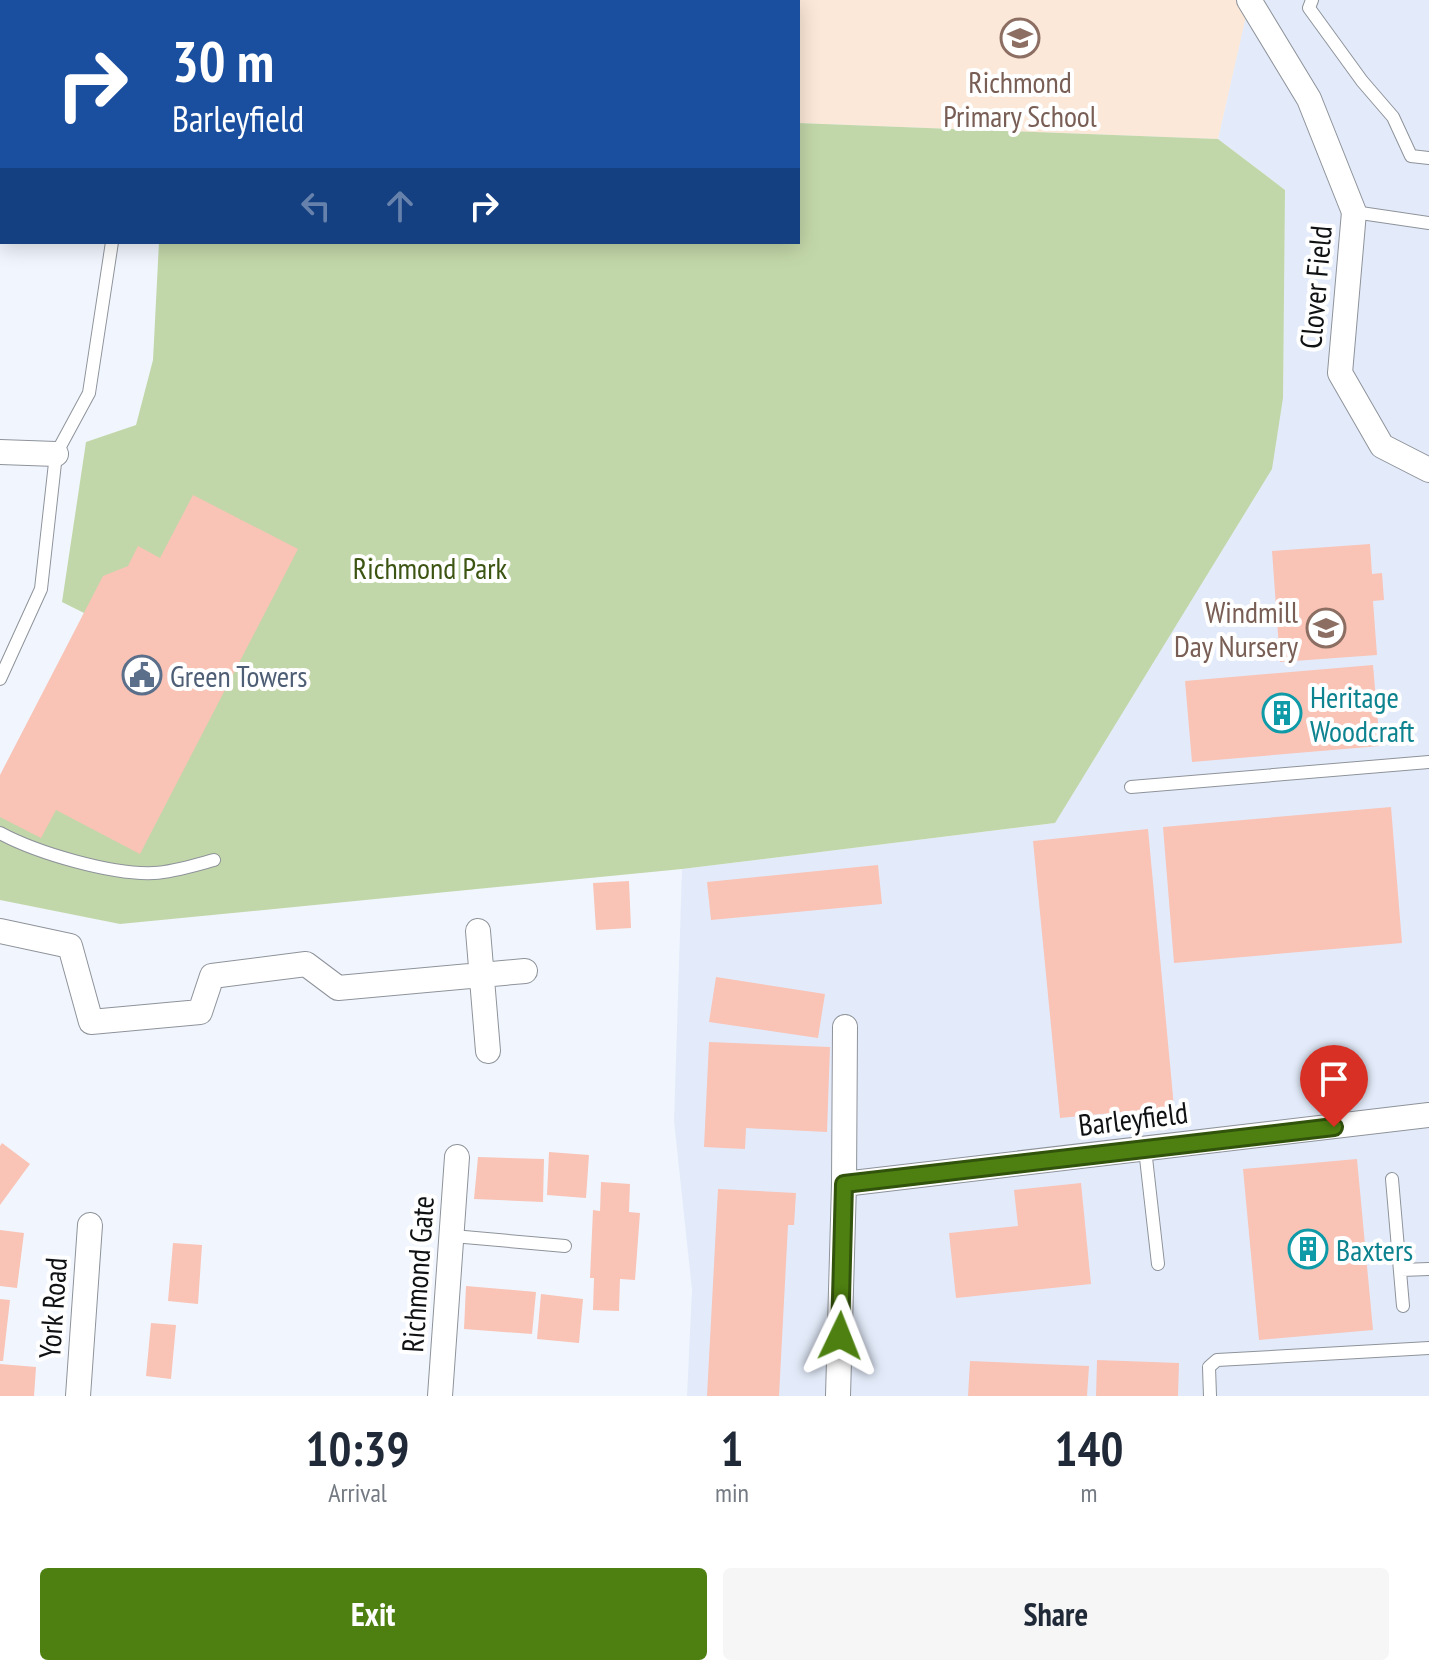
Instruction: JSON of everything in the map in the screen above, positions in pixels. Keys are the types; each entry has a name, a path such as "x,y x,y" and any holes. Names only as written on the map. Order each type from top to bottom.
{"street":[{"name":"Clover Field","path":"1249,0 1309,99 1354,212 1340,373 1382,446 1429,470"},
{"path":"0,452 56,454"},
{"path":"0,931 70,946 91,1022 200,1012 212,976 306,964 338,988 525,971"},
{"path":"478,931 488,1051"},
{"path":"838,1396 845,1027"},
{"name":"Barleyfield","path":"844,1184 1429,1115"},
{"name":"Richmond Gate","path":"440,1396 457,1157"},
{"name":"York Road","path":"78,1396 90,1225"}],"lane":[{"path":"1312,0 1309,8 1362,81 1393,117 1411,156 1429,158"},
{"path":"1354,212 1429,223"},
{"path":"0,679 41,589 56,454 89,393 112,244"},
{"path":"1131,787 1429,762"},
{"path":"0,833 18,843 120,872 156,873 214,860"},
{"path":"1145,1149 1158,1264"},
{"path":"1392,1179 1403,1306"},
{"path":"453,1236 565,1246"},
{"path":"1401,1270 1429,1269"},
{"path":"1210,1396 1209,1367 1217,1360 1429,1348"}],"shaded area":[{"name":"Richmond Primary School","path":"800,0 1249,0 1218,139 800,123"},
{"path":"1249,0 1429,0 1429,1396 687,1396 692,1290 674,1121 682,869 1055,823 1285,190 1218,139"}],"green space":[{"name":"Richmond Park","path":"800,123 1218,139 1285,190 1283,398 1272,469 1055,823 682,869 120,924 0,900 0,794 84,613 62,602 86,442 136,425 153,360 159,244 800,244"}],"building":[{"name":"Green Towers","path":"193,495 298,549 140,854 56,810 41,838 0,817 0,775 103,576 128,566 138,546 160,558"},
{"name":"Windmill Day Nursery","path":"1370,544 1372,574 1382,573 1384,600 1373,601 1377,655 1280,662 1272,551"},
{"name":"Heritage Woodcraft","path":"1373,665 1380,746 1192,762 1185,681"},
{"path":"1391,807 1402,943 1174,963 1163,827"},
{"path":"1148,829 1174,1107 1060,1118 1033,841"},
{"path":"878,865 882,904 711,920 707,882"},
{"path":"629,881 631,928 596,930 593,883"},
{"path":"716,977 825,994 818,1038 709,1022"},
{"path":"709,1042 830,1047 827,1132 746,1128 745,1149 704,1147"},
{"path":"2,1143 30,1164 0,1205 0,1146"},
{"path":"549,1152 589,1155 586,1198 547,1195"},
{"path":"478,1157 544,1159 543,1202 474,1199"},
{"name":"Baxters","path":"1357,1159 1373,1330 1259,1340 1243,1169"},
{"path":"601,1182 630,1184 629,1212 640,1213 635,1280 620,1279 619,1311 593,1310 594,1278 590,1278 593,1210 600,1211"},
{"path":"1081,1183 1091,1284 956,1298 949,1233 1018,1226 1014,1190"},
{"path":"718,1189 796,1193 794,1225 788,1225 779,1396 707,1396"},
{"path":"0,1230 24,1233 17,1288 0,1286"},
{"path":"173,1243 202,1245 198,1304 168,1301"},
{"path":"466,1286 536,1292 532,1334 464,1329"},
{"path":"541,1294 583,1299 579,1343 537,1339"},
{"path":"0,1299 10,1300 3,1361 0,1361"},
{"path":"151,1323 176,1325 171,1379 146,1376"},
{"path":"1097,1360 1179,1363 1178,1396 1096,1396"},
{"path":"970,1361 1089,1366 1087,1396 968,1396"},
{"path":"0,1364 36,1367 34,1396 0,1396"}],"place":[{"name":"Richmond Primary School","path":"1020,38"},
{"name":"Windmill Day Nursery","path":"1326,628"},
{"name":"Green Towers","path":"142,675"},
{"name":"Heritage Woodcraft","path":"1282,713"},
{"name":"Baxters","path":"1308,1249"}],"route":[{"path":"840,1336 844,1184 1334,1127"}]}
